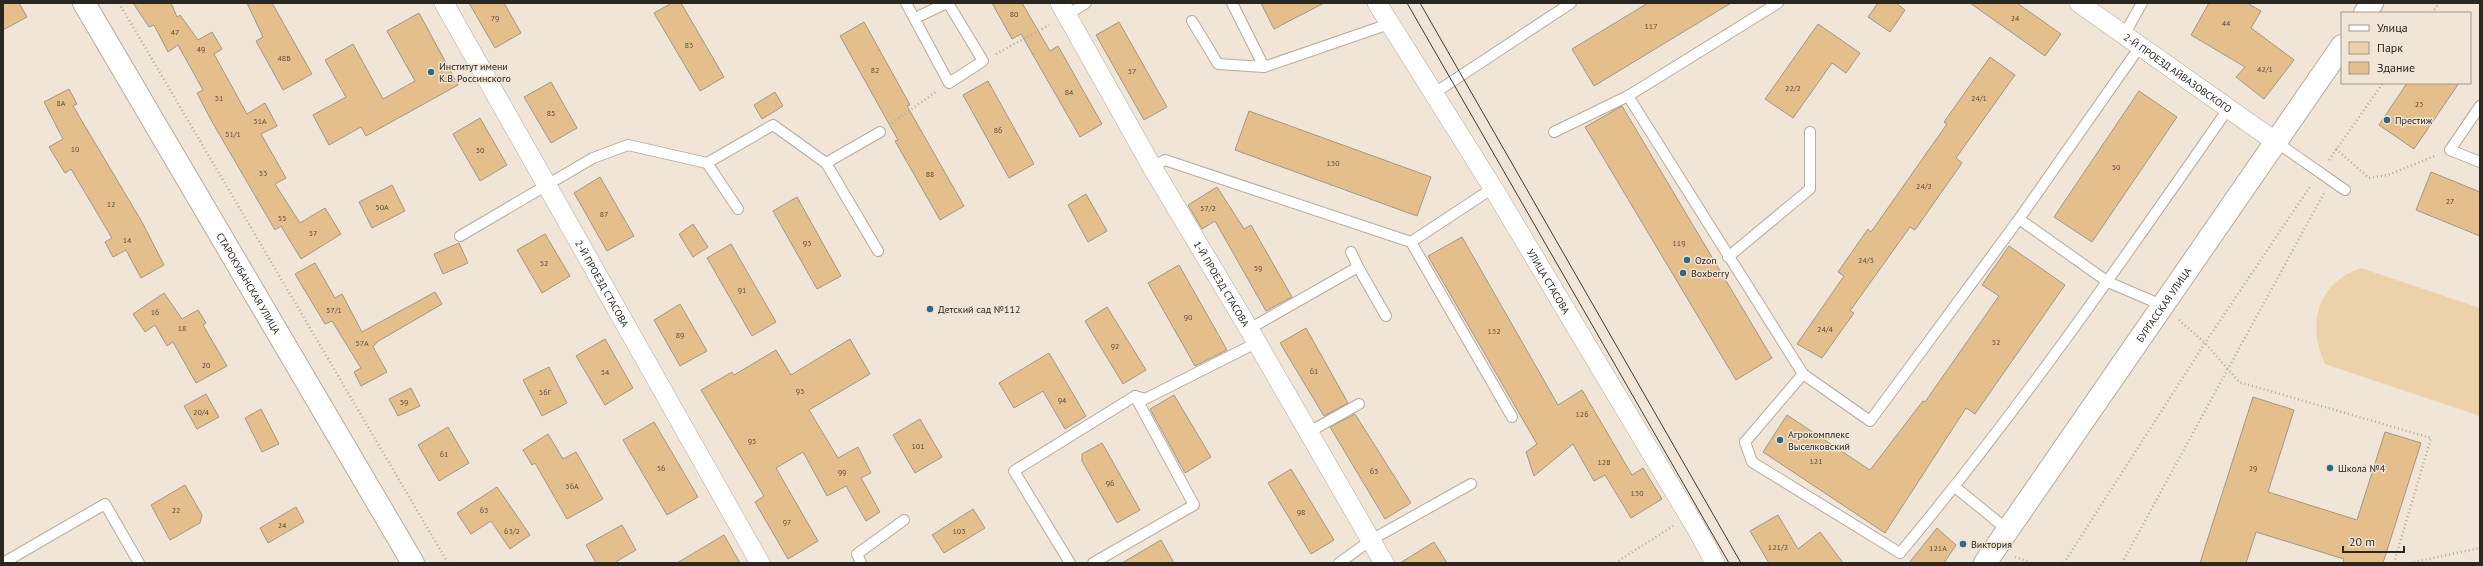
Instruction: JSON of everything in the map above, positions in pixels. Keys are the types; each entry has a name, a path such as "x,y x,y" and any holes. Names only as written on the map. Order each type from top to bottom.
{"street":[{"name":"СТАРОКУБАНСКАЯ УЛИЦА","path":"84,3 413,563"},
{"name":"2-Й ПРОЕЗД СТАСОВА","path":"444,3 760,563"},
{"name":"УЛИЦА СТАСОВА","path":"1377,3 1493,188 1689,516 1715,563"},
{"name":"2-Й ПРОЕЗД АЙВАЗОВСКОГО","path":"2079,3 2141,45 2228,109 2276,142"},
{"path":"2366,12 2372,3"},
{"name":"1-Й ПРОЕЗД СТАСОВА","path":"1064,9 1152,167 1309,432 1384,563"},
{"name":"БУРГАССКАЯ УЛИЦА","path":"1985,563 2009,531 2341,47"}],"lane":[{"path":"906,3 949,83 983,62 947,3 915,18"},
{"path":"1064,9 1086,3"},
{"path":"1232,3 1264,67"},
{"path":"1433,94 1571,3"},
{"path":"1554,132 1628,96 1778,3"},
{"path":"2124,34 2142,3"},
{"path":"1192,21 1218,64 1264,67 1389,24"},
{"path":"1628,96 1803,374 1870,421 2019,219 2141,45"},
{"path":"2480,106 2450,150 2480,162"},
{"path":"1803,374 1744,442 1752,462 1900,553 1955,487 2108,282 2228,109"},
{"path":"707,163 773,125 826,163 878,252"},
{"path":"826,163 880,132"},
{"path":"1728,257 1810,188 1810,132"},
{"path":"2276,142 2330,181 2346,190"},
{"path":"460,236 593,158 628,144 707,163 738,209"},
{"path":"1152,167 1166,160 1411,242 1512,417"},
{"path":"1411,242 1493,188"},
{"path":"2019,219 2108,282 2164,306"},
{"path":"1351,252 1358,268 1386,316"},
{"path":"1070,563 1014,471 1135,396 1145,399 1252,336 1358,268"},
{"path":"1093,563 1194,505 1135,396"},
{"path":"1309,432 1359,404"},
{"path":"1339,563 1371,540 1471,484"},
{"path":"1955,487 2009,531"},
{"path":"3,563 105,504 139,563"},
{"path":"861,563 857,554 904,520"}],"path":[{"path":"119,3 448,563"},
{"path":"2433,12 2439,3"},
{"path":"983,62 1064,9"},
{"path":"880,132 949,83"},
{"path":"2064,563 2205,343 2319,173 2382,84"},
{"path":"2336,149 2369,178 2388,175 2450,150"},
{"path":"2122,563 2330,181"},
{"path":"2164,306 2205,343 2239,382 2431,438 2394,563"},
{"path":"1615,563 1689,516"},
{"path":"2410,563 2480,548"}],"green space":[{"path":"2361,268 2480,308 2480,416 2325,364 2317,334 2319,307 2325,295 2334,284 2346,275"}],"building":[{"path":"3,3 19,3 27,17 3,30"},
{"path":"133,3 171,3 177,17 180,15 198,40 212,32 222,49 214,54 247,114 265,103 277,126 261,134 286,178 275,184 300,223 325,208 341,234 301,259 281,226 275,230 211,120 197,93 203,90 178,45 168,52 154,25 149,27"},
{"path":"247,3 272,3 312,74 283,90 256,41 263,37"},
{"path":"469,3 504,3 521,33 495,48"},
{"path":"672,3 681,3 724,77 700,91 654,13"},
{"path":"992,3 1022,3 1050,51 1058,46 1102,124 1080,137 1021,34 1012,39"},
{"path":"1261,3 1324,3 1274,29"},
{"path":"1648,3 1731,3 1594,86 1572,49"},
{"path":"1878,3 1896,3 1905,10 1890,32 1868,17"},
{"path":"1970,3 2017,3 2061,34 2045,56"},
{"path":"2209,3 2247,3 2261,11 2251,28 2294,60 2264,99 2236,77 2245,67 2191,35"},
{"name":"Институт имени К.В. Россинского","path":"419,13 458,85 366,136 361,127 329,145 313,115 346,97 325,60 353,44 383,99 415,81 387,31"},
{"path":"864,22 910,105 907,106 964,206 940,220 895,141 898,140 840,36"},
{"path":"1119,22 1167,107 1144,120 1096,35"},
{"path":"1818,24 1860,53 1846,73 1832,63 1793,118 1765,99"},
{"path":"1990,57 2015,75 1956,158 1962,163 1915,230 1910,227 1850,311 1854,313 1822,358 1797,344 1844,276 1838,272 1868,229 1871,232 1947,124 1944,122"},
{"path":"988,81 1034,164 1009,178 963,95"},
{"path":"551,82 577,128 551,143 524,97"},
{"path":"2406,84 2458,84 2414,149 2379,125"},
{"path":"69,89 77,104 73,106 142,222 164,265 141,278 126,250 113,257 105,242 112,238 71,169 65,173 49,147 63,139 44,102"},
{"path":"2139,91 2177,117 2092,242 2054,217"},
{"path":"775,92 783,106 762,119 754,105"},
{"path":"1622,106 1772,358 1736,380 1585,127"},
{"path":"1249,111 1431,177 1417,216 1235,150"},
{"path":"480,118 507,165 480,181 453,134"},
{"path":"2431,172 2480,192 2480,236 2416,210"},
{"path":"600,177 634,236 607,251 574,193"},
{"path":"392,185 405,211 372,228 359,202"},
{"path":"1217,187 1244,229 1251,225 1292,297 1266,311 1215,221 1202,229 1188,205"},
{"path":"1086,194 1107,231 1088,242 1068,205"},
{"path":"797,197 841,276 817,289 773,211"},
{"path":"693,224 708,247 693,257 679,234"},
{"path":"545,234 570,276 542,293 517,250"},
{"path":"1462,237 1558,405 1582,390 1632,475 1643,468 1662,499 1631,518 1605,475 1594,481 1573,444 1534,476 1526,452 1537,444 1428,256"},
{"path":"459,243 468,263 443,274 434,254"},
{"path":"731,244 776,322 752,336 707,258"},
{"path":"2009,246 2065,285 1975,414 1966,408 1885,533 1763,452 1787,415 1870,470 1923,401 1925,402 1999,296 1982,285"},
{"path":"315,263 335,298 342,294 362,332 435,292 442,304 377,342 373,347 387,372 361,386 354,372 361,368 332,321 325,324 295,274"},
{"path":"1179,265 1227,350 1195,366 1148,283"},
{"path":"164,293 182,319 198,310 206,323 203,325 227,366 196,383 173,342 167,346 155,325 145,332 133,314"},
{"path":"680,304 707,351 680,366 654,320"},
{"path":"1107,307 1146,370 1123,384 1085,321"},
{"path":"1306,328 1348,403 1324,416 1280,343"},
{"path":"605,339 633,388 605,405 576,356"},
{"path":"850,339 870,374 809,410 838,458 858,447 871,473 861,478 880,512 866,521 846,486 827,496 803,452 776,468 818,541 788,559 755,502 764,496 701,390 732,372 734,375 776,350 791,375"},
{"path":"1049,353 1086,416 1065,429 1043,391 1014,408 999,383"},
{"path":"549,367 567,403 542,416 523,380"},
{"path":"411,388 420,406 398,416 389,399"},
{"path":"206,394 219,417 197,429 184,406"},
{"path":"1174,395 1211,457 1185,473 1150,409"},
{"path":"2253,397 2294,410 2268,492 2357,520 2385,432 2421,443 2383,563 2343,563 2344,559 2256,532 2246,563 2200,563"},
{"path":"261,409 279,444 262,452 245,418"},
{"path":"1355,414 1411,503 1385,519 1330,427"},
{"path":"920,419 942,457 915,473 893,435"},
{"path":"654,422 698,497 667,515 623,440"},
{"path":"448,427 469,463 439,481 418,445"},
{"path":"548,434 563,459 576,452 603,499 567,519 535,463 532,465 523,450"},
{"path":"1102,443 1140,510 1117,523 1082,461 1082,454"},
{"path":"1291,469 1334,540 1311,554 1268,483"},
{"path":"185,485 202,515 200,523 170,540 151,505"},
{"path":"497,487 530,535 510,549 491,521 471,534 457,513"},
{"path":"296,507 304,522 268,543 260,528"},
{"path":"973,509 985,528 944,553 932,535"},
{"path":"1778,515 1798,549 1820,532 1843,563 1769,563 1750,531"},
{"path":"622,525 636,550 614,563 596,563 586,545"},
{"path":"1937,528 1956,545 1944,563 1909,563"},
{"path":"724,535 740,563 677,563"},
{"path":"1161,540 1174,563 1122,563"},
{"path":"1434,542 1447,563 1400,563"}],"tram line":[{"path":"1407,3 1729,563"},
{"path":"1420,3 1741,563"}],"place":[{"name":"Институт имени К.В. Россинского","path":"431,72"},
{"name":"Престиж","path":"2387,120"},
{"name":"Ozon","path":"1687,260"},
{"name":"Boxberry","path":"1683,273"},
{"name":"Детский сад №112","path":"930,309"},
{"name":"Агрокомплекс Выселковский","path":"1780,440"},
{"name":"Школа №4","path":"2330,468"},
{"name":"Виктория","path":"1963,544"}]}
